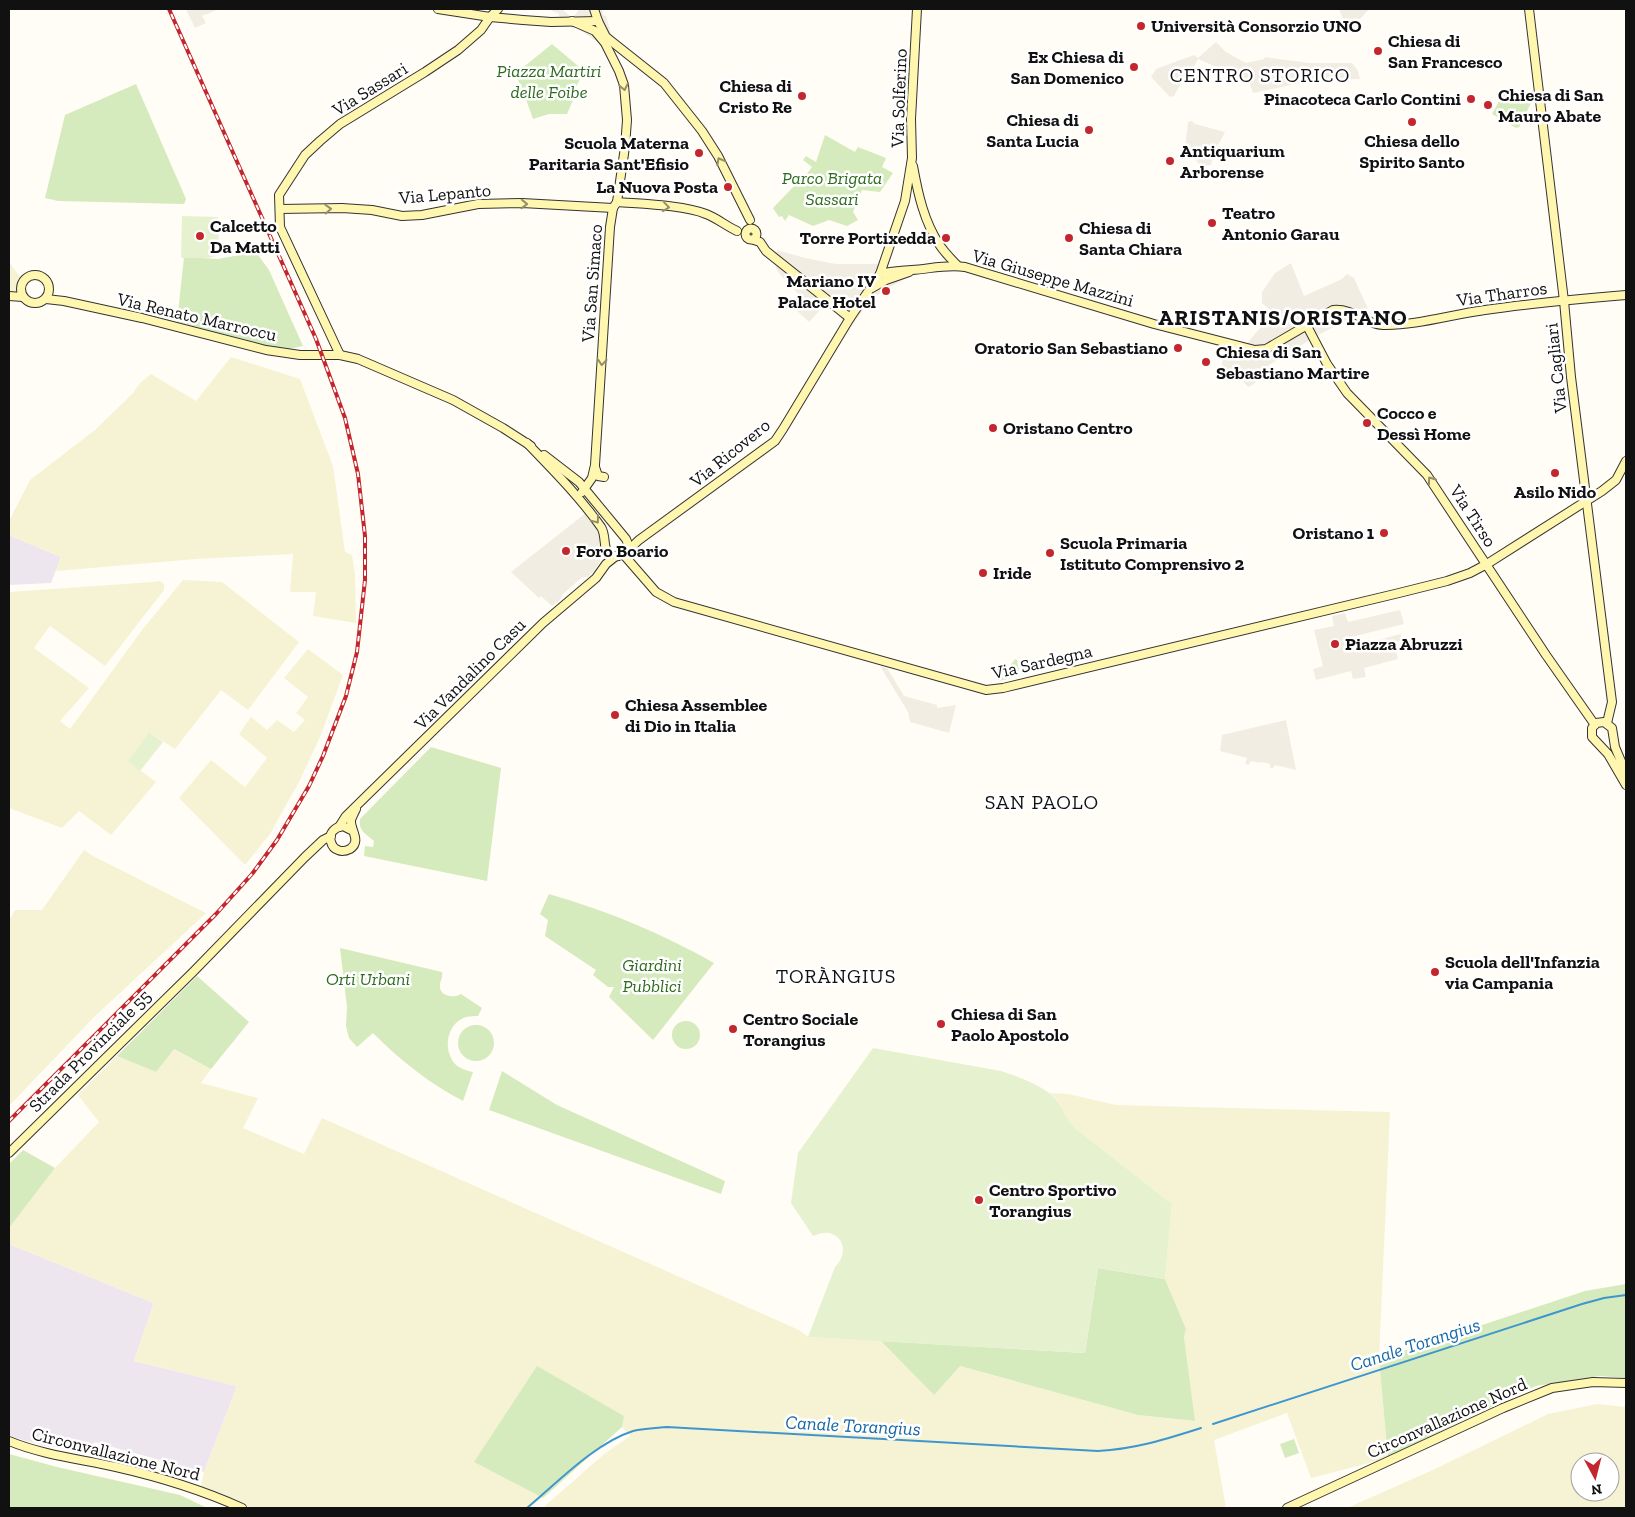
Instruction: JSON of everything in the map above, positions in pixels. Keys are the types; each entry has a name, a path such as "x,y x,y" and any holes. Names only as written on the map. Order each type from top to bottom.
{"street":[{"path":"438,9 490,17 551,22 572,21 594,25"},
{"name":"Via Sassari","path":"340,355 280,227 279,195 305,155 320,141 348,119 458,50 481,30 498,9"},
{"path":"594,9 594,25 607,41 664,83 697,124 718,156 750,220 752,235 766,251 850,318"},
{"name":"Via Solferino","path":"870,289 880,274 909,186 912,158 911,119 917,9"},
{"name":"Via Cagliari","path":"1529,9 1564,301 1571,377 1612,702 1607,723"},
{"name":"Via San Simaco","path":"580,499 590,492 595,465 608,254 625,147 627,120 624,85 607,41"},
{"path":"912,158 925,216 939,245 957,266"},
{"path":"909,186 918,190"},
{"name":"Via Lepanto","path":"280,209 342,208 372,210 402,216 422,215 478,204 522,203 666,207 701,212 737,231 752,235"},
{"name":"Via Giuseppe Mazzini","path":"880,274 894,270 957,266 1154,324 1255,350 1266,349 1307,326"},
{"name":"Via Giuseppe Mazzini","path":"870,289 886,280 913,270"},
{"path":"9,295 20,288 23,281 35,275 40,276 47,282 49,291 46,299 32,304 23,297 20,288"},
{"name":"Via Ricovero","path":"623,551 775,441 850,318 870,289"},
{"name":"Via Renato Marroccu","path":"49,291 64,301"},
{"path":"9,295 23,297"},
{"name":"Via Tharros","path":"1307,326 1333,310 1351,312 1359,317 1382,325 1414,322 1484,310 1626,295"},
{"name":"Via Renato Marroccu","path":"46,299 64,301 142,318 266,350 300,355 340,355 373,365 453,400 527,443"},
{"name":"Via Tirso","path":"1307,326 1336,380 1427,475 1546,655 1595,725"},
{"path":"527,443 590,492 626,539 623,551 608,552"},
{"path":"527,443 580,499 602,529 608,552 606,564"},
{"name":"Via Sardegna","path":"623,551 656,592 674,602 986,690 1007,688 1399,593 1470,573 1588,500 1616,480 1626,461"},
{"path":"595,465 598,476 604,477"},
{"path":"606,540 613,534 622,535"},
{"name":"Via Vandalino Casu","path":"339,827 346,816 543,623 596,578 606,564 623,551"},
{"path":"1626,773 1614,748 1612,728 1607,723 1601,722 1595,725 1592,728 1591,734 1593,740 1608,754 1626,785"},
{"path":"1598,744 1609,742 1613,736"},
{"path":"330,836 332,845 338,850 346,851 352,847 356,840 351,820 356,807"},
{"path":"315,848 330,836 335,828 348,827 353,831"},
{"path":"315,848 332,845"},
{"name":"Strada Provinciale 55","path":"9,1153 193,972 315,848"},
{"name":"Circonvallazione Nord","path":"1287,1508 1503,1408 1552,1388 1593,1382 1626,1383"},
{"name":"Circonvallazione Nord","path":"9,1441 43,1452 157,1477 201,1491 242,1508"}],"shaded area":[{"path":"186,9 219,9 202,16 206,23 195,28"},
{"path":"548,9 562,9 572,18 559,18 559,14"},
{"path":"580,9 602,9 612,35 603,47 575,27 573,29 570,26 572,18"},
{"path":"1339,9 1369,9 1360,19 1347,28"},
{"path":"1216,42 1226,52 1246,63 1264,59 1265,57 1309,63 1352,63 1358,71 1360,79 1314,80 1253,93 1249,81 1198,59 1189,75 1186,74 1174,96 1170,97 1151,77 1156,69 1194,55 1198,58"},
{"path":"1192,121 1195,124 1225,132 1214,153 1211,165 1200,166 1190,151 1185,149 1188,122"},
{"path":"777,250 836,264 879,264 901,272 906,278 873,296 851,327 843,321 827,302 809,322 792,306 802,298 778,272 774,263"},
{"path":"9,262 20,277 31,298 9,299"},
{"path":"1291,263 1304,296 1342,279 1347,274 1354,278 1372,318 1381,319 1381,328 1345,321 1269,365 1254,384 1248,387 1234,370 1223,377 1221,374 1224,348 1246,345 1273,312 1262,303 1262,292 1275,273"},
{"path":"231,357 300,379 333,466 345,552 352,555 355,574 356,623 313,616 316,592 290,592 293,554 196,559 56,571 61,557 9,535 9,521 30,480 95,430 151,374 196,401"},
{"path":"587,512 600,529 600,562 588,577 583,577 573,585 552,606 541,596 539,598 511,572"},
{"path":"9,535 61,557 51,583 9,585"},
{"path":"183,580 222,582 299,642 248,710 221,690 175,749 149,732 128,761 156,782 111,835 79,811 62,828 9,808 9,592 160,581 164,584 164,590 105,666 50,626 34,648 89,688 60,721 70,729 142,630"},
{"name":"Piazza Abruzzi","path":"1400,610 1404,624 1351,637 1354,646 1401,634 1402,640 1394,643 1398,659 1364,668 1366,677 1353,679 1351,671 1316,680 1313,669 1323,666 1314,630 1334,626 1332,616 1345,613 1348,622"},
{"path":"308,649 343,675 320,737 300,780 270,834 245,865 179,798 211,760 245,787 267,758 239,734 251,717 267,730 277,720 294,732 305,720 296,713 308,697 284,678"},
{"path":"880,666 887,668 904,696 937,705 937,708 956,705 949,733 910,722 908,712"},
{"path":"1286,720 1296,770 1275,765 1273,768 1270,768 1270,764 1261,762 1251,761 1249,765 1245,764 1247,758 1220,751 1222,735"},
{"path":"84,850 206,913 93,1018 9,1106 9,916 11,917 15,910 42,910"},
{"path":"173,1049 211,1069 201,1083 258,1098 243,1128 304,1154 322,1118 799,1330 808,1337 881,1341 934,1394 959,1366 1138,1415 1194,1421 1184,1337 1186,1329 1165,1279 1172,1204 1067,1121 1057,1100 1050,1093 1068,1094 1116,1105 1390,1112 1379,1359 1388,1458 1311,1478 1287,1413 1214,1440 1226,1508 546,1508 545,1506 603,1455 630,1436 622,1427 624,1416 474,1462 543,1498 529,1508 250,1508 201,1487 204,1472 237,1386 134,1361 154,1303 9,1244 9,1228 55,1168 99,1122 78,1095 117,1056 156,1072"},
{"path":"9,1244 154,1303 134,1361 237,1386 204,1472 94,1442 91,1451 45,1446 9,1436"},
{"path":"1597,1404 1626,1407 1626,1508 1347,1508 1435,1469 1548,1414"}],"green space":[{"name":"Piazza Martiri delle Foibe","path":"552,44 584,71 572,95 573,100 567,114 549,114 533,119 515,74"},
{"path":"136,84 186,199 184,204 58,201 45,198 65,115"},
{"path":"1503,94 1519,95 1524,101 1531,103 1519,127 1516,128 1492,114"},
{"name":"Parco Brigata Sassari","path":"825,135 855,152 858,147 886,158 882,167 893,173 880,192 862,190 853,212 858,220 847,226 829,220 813,226 789,215 785,221 782,216 779,217 773,208 799,181 801,182 812,167 803,160 806,156 816,162"},
{"name":"Calcetto Da Matti","path":"182,216 218,217 219,255 209,258 181,258"},
{"path":"256,252 269,270 303,346 284,350 177,322 184,257 218,259"},
{"path":"1015,659 1017,660 1020,676 999,681"},
{"path":"149,732 163,742 140,771 128,761"},
{"path":"431,747 501,768 487,881 364,856 365,846 373,847 374,841 361,829 360,819"},
{"name":"Giardini Pubblici","path":"549,894 634,924 714,963 653,1040 609,997 614,987 608,987 593,975 596,970 545,936 548,920 540,914"},
{"name":"Orti Urbani","path":"340,948 442,972 440,988 444,994 454,996 461,994 482,1008 478,1016 466,1017 454,1025 449,1037 449,1051 455,1064 473,1072 463,1101 416,1071 373,1033 357,1047 349,1038 346,1026 347,1007"},
{"path":"197,976 249,1022 211,1069 174,1049 156,1072 117,1056"},
{"path":"686,1021 696,1025 700,1035 696,1045 686,1049 676,1045 672,1035 676,1025"},
{"path":"476,1025 483,1026 489,1030 493,1036 493,1050 489,1056 483,1060 476,1061 469,1060 463,1056 459,1050 458,1043 459,1036 463,1030 469,1026"},
{"name":"Centro Sportivo Torangius","path":"873,1048 1001,1071 1047,1091 1053,1096 1069,1122 1075,1128 1172,1204 1165,1279 1098,1268 1085,1353 808,1337 835,1267 841,1259 843,1249 840,1240 830,1233 813,1236 791,1203 798,1153"},
{"path":"502,1071 557,1105 725,1181 721,1194 489,1110"},
{"path":"23,1150 55,1168 9,1228 9,1164"},
{"path":"1098,1268 1165,1279 1186,1329 1184,1337 1195,1421 1138,1415 960,1366 934,1395 881,1341 1085,1353"},
{"path":"1626,1284 1626,1378 1600,1376 1536,1386 1388,1458 1379,1359 1585,1291"},
{"path":"537,1366 624,1416 622,1427 543,1498 474,1462"},
{"path":"1294,1439 1299,1453 1285,1458 1280,1444"},
{"path":"9,1454 180,1495 207,1508 9,1508"}],"waterway":[{"name":"Canale Torangius","path":"1213,1424 1582,1304 1626,1295"},
{"name":"Canale Torangius","path":"527,1508 591,1454 619,1437 633,1431 646,1429 667,1427 1098,1451 1138,1446 1201,1428"}],"railway":[{"path":"9,1121 216,914 252,874 277,840 309,786 323,756 346,696 357,652 365,580 365,536 358,474 345,418 316,339 169,9"}],"place":[{"name":"Università Consorzio UNO","path":"1141,26"},
{"name":"Chiesa di San Francesco","path":"1378,51"},
{"name":"Ex Chiesa di San Domenico","path":"1134,67"},
{"name":"Chiesa di Cristo Re","path":"802,96"},
{"name":"Pinacoteca Carlo Contini","path":"1471,99"},
{"name":"Chiesa di San Mauro Abate","path":"1488,105"},
{"name":"Chiesa dello Spirito Santo","path":"1412,122"},
{"name":"Chiesa di Santa Lucia","path":"1089,130"},
{"name":"Scuola Materna Paritaria Sant'Efisio","path":"699,153"},
{"name":"Antiquarium Arborense","path":"1170,161"},
{"name":"La Nuova Posta","path":"728,187"},
{"name":"Teatro Antonio Garau","path":"1212,223"},
{"name":"Calcetto Da Matti","path":"200,236"},
{"name":"Torre Portixedda","path":"946,238"},
{"name":"Chiesa di Santa Chiara","path":"1069,238"},
{"name":"Mariano IV Palace Hotel","path":"886,291"},
{"name":"Oratorio San Sebastiano","path":"1178,348"},
{"name":"Chiesa di San Sebastiano Martire","path":"1206,362"},
{"name":"Cocco e Dessì Home","path":"1367,423"},
{"name":"Oristano Centro","path":"993,428"},
{"name":"Asilo Nido","path":"1555,473"},
{"name":"Oristano 1","path":"1384,533"},
{"name":"Foro Boario","path":"566,551"},
{"name":"Scuola Primaria Istituto Comprensivo 2","path":"1050,553"},
{"name":"Iride","path":"983,573"},
{"name":"Piazza Abruzzi","path":"1335,644"},
{"name":"Chiesa Assemblee di Dio in Italia","path":"615,715"},
{"name":"Scuola dell'Infanzia via Campania","path":"1435,972"},
{"name":"Chiesa di San Paolo Apostolo","path":"941,1024"},
{"name":"Centro Sociale Torangius","path":"733,1029"},
{"name":"Centro Sportivo Torangius","path":"979,1200"}],"district":[{"name":"CENTRO STORICO","path":"1260,75"},
{"name":"ARISTANIS/ORISTANO","path":"1283,317"},
{"name":"SAN PAOLO","path":"1042,802"},
{"name":"TORÀNGIUS","path":"836,976"}]}
